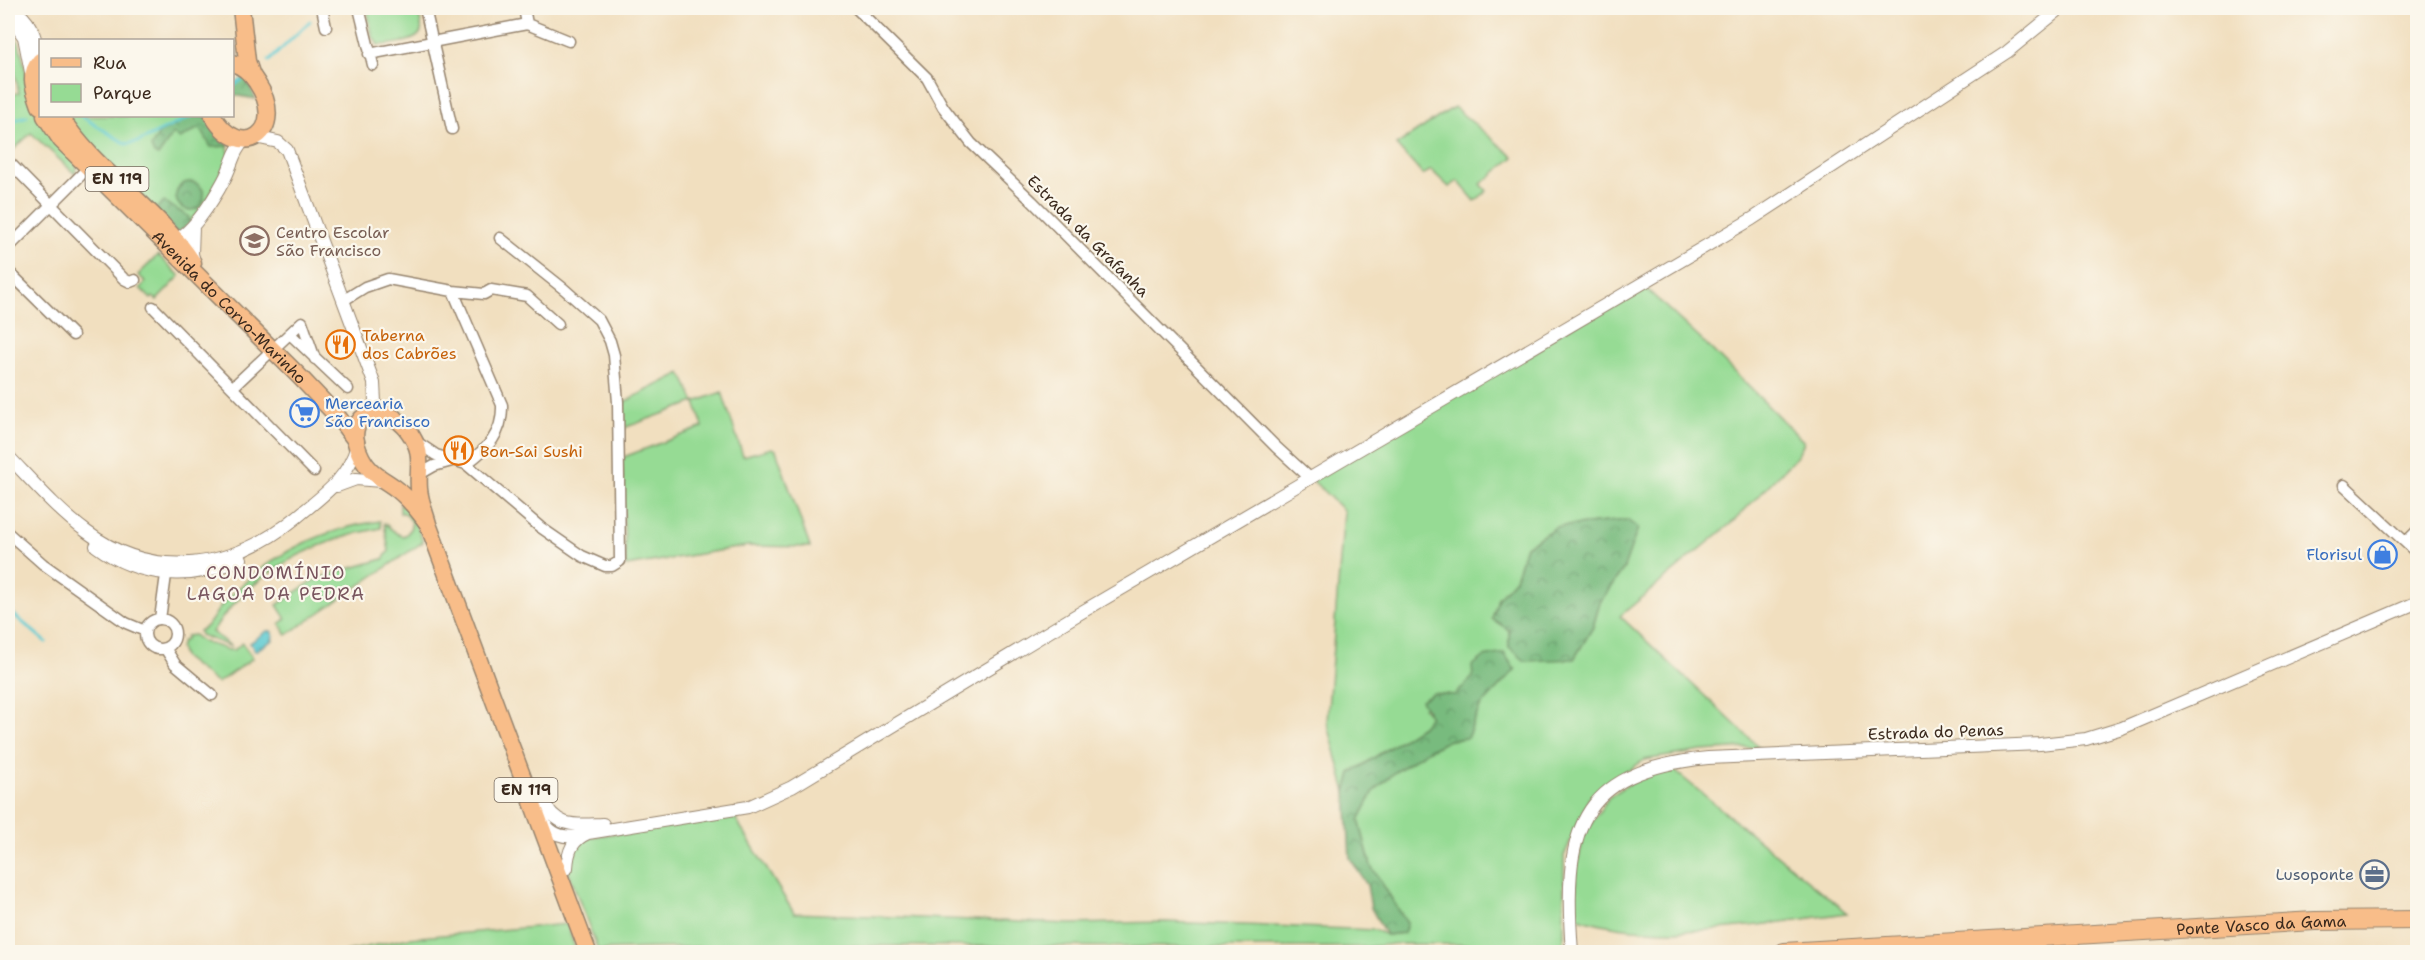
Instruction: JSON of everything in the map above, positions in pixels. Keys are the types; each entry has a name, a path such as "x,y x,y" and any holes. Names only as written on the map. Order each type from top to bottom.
{"highway":[{"name":"Ponte Vasco da Gama","path":"1784,952 2314,921 2418,920"}],"main road":[{"path":"241,8 247,61 252,76"},
{"path":"234,47 245,31"},
{"path":"39,62 32,77 39,102"},
{"path":"214,117 225,131 233,136 251,138 264,130 268,120 268,107 264,93 242,66 234,64"},
{"name":"EN 119","path":"46,117 61,140 88,168"},
{"name":"Avenida do Corvo-Marinho","path":"61,117 168,240"},
{"name":"Avenida do Corvo-Marinho","path":"88,168 129,208 168,240"},
{"name":"EN 119","path":"168,240 201,276"},
{"name":"Avenida do Corvo-Marinho","path":"201,276 328,406"},
{"name":"EN 119","path":"328,406 341,415 366,415"},
{"name":"EN 119","path":"328,406 357,444"},
{"path":"381,412 390,415 404,425 415,441 420,455 419,476 408,486 389,485 364,462 357,444 357,427 366,415 381,412"},
{"name":"EN 119","path":"419,476 419,491 428,525 588,952"},
{"name":"EN 119","path":"389,485 415,506 428,525"},
{"name":"EN 119","path":"467,627 514,730 555,832 599,952"}],"street":[{"path":"322,8 326,27"},
{"path":"359,8 371,59 433,42 527,24 569,41"},
{"path":"425,8 453,129"},
{"path":"524,8 527,24"},
{"name":"Estrada da Grafanha","path":"855,8 927,78 954,124 971,143 1032,201 1276,447 1310,478"},
{"path":"512,751 524,773 544,824 555,832 571,837 658,820 736,810 772,798 1310,478 1752,219 2007,52 2061,8"},
{"path":"13,14 34,40 32,77"},
{"path":"34,40 31,50 39,59"},
{"path":"168,240 193,226 225,180 239,145 251,138 278,142 287,150 374,383 375,402 366,415"},
{"path":"8,248 88,168 89,151"},
{"path":"8,161 124,279 130,282 135,280"},
{"path":"88,168 103,171 123,186"},
{"path":"193,226 192,254 201,276"},
{"path":"415,441 436,455 466,464 540,527 582,556 605,566 612,566 620,561 618,402 614,355 610,341 599,320 500,238"},
{"path":"8,271 73,335"},
{"path":"344,300 365,287 388,279 453,291 484,294 491,290 527,296 558,324"},
{"path":"453,291 502,405 501,423 492,442 466,464"},
{"path":"153,308 314,471"},
{"path":"233,387 302,322 315,359"},
{"path":"290,334 348,389"},
{"path":"329,491 346,473 357,444"},
{"path":"8,456 84,536 112,558 166,575 190,574 224,567 255,552 278,531 342,483 356,479 389,485"},
{"path":"419,476 434,466 452,461"},
{"path":"2344,484 2418,554"},
{"path":"64,513 105,544 136,558 153,562 190,564"},
{"path":"2406,542 2418,530"},
{"path":"166,575 190,564 228,556 278,531"},
{"path":"8,533 44,564 126,624 145,631"},
{"path":"153,562 166,575"},
{"path":"160,619 166,575"},
{"name":"Estrada do Penas","path":"1572,952 1569,869 1580,829 1589,812 1601,797 1628,776 1678,761 1708,758 2040,744 2086,739 2122,728 2418,602"},
{"path":"160,619 168,622 175,633 172,642 165,648 156,648 148,644 145,631 150,623 160,619"},
{"path":"165,648 175,664 212,695"},
{"path":"542,800 554,818 577,824"},
{"path":"550,854 550,845 555,832 563,826 658,820"},
{"path":"567,868 571,847 578,838 588,833"}],"green space":[{"path":"367,8 417,8 421,31 415,38 409,40 378,45 372,35"},
{"path":"8,27 19,43 39,117 43,117 77,164 75,174 31,133 10,153 8,151 8,95 19,93 8,40"},
{"path":"245,77 256,99 234,95 234,85"},
{"path":"1454,107 1514,157 1481,184 1487,191 1475,201 1458,181 1449,187 1431,170 1423,175 1396,145"},
{"path":"64,117 209,117 226,139 230,156 203,208 177,234"},
{"path":"190,117 209,117 229,146 211,147 202,131 197,129 180,139 173,134 158,156 154,154 151,147 159,133"},
{"path":"190,182 200,186 204,196 200,206 190,210 180,206 176,196 180,186"},
{"path":"164,202 188,216 190,223 177,234 155,209"},
{"path":"158,255 180,276 157,300 153,297 151,299 140,288 146,282 138,275"},
{"path":"1642,285 1709,347 1804,442 1798,455 1735,520 1620,616 1759,747 1702,751 1644,760 1589,798 1564,856 1564,945 790,946 598,950 567,868 576,845 590,837 734,816 794,913 1070,924 1165,922 1376,930 1386,935 1404,933 1407,923 1371,866 1359,820 1374,791 1395,772 1449,740 1467,738 1480,707 1515,669 1474,677 1455,695 1423,708 1430,716 1422,726 1351,773 1346,792 1327,721 1344,511 1310,478","holes":["1627,520 1624,568 1600,602 1593,627 1574,659 1551,659 1509,647 1509,630 1498,598 1515,579 1526,546 1556,527"]},
{"path":"681,373 695,402 621,429 620,404"},
{"path":"722,392 743,456 772,448 776,450 810,547 748,546 626,566 621,458 703,427 695,402"},
{"path":"400,504 412,514 423,542 287,635 280,624 286,619 277,605 313,581 328,575 332,580 334,578 330,574 383,559 389,551 384,523 403,536 409,530 412,522 405,513 400,513"},
{"path":"1627,520 1638,528 1624,568 1600,602 1593,627 1574,659 1525,661 1509,647 1509,630 1492,619 1498,598 1515,579 1526,546 1556,527"},
{"path":"380,521 381,528 331,541 307,551 264,577 245,593 212,632 232,647 200,635 199,631 209,624 228,598 273,560 324,535"},
{"path":"194,635 201,641 229,650 234,650 242,643 253,658 217,683 183,657 180,648 182,641 186,640 186,636"},
{"path":"1504,653 1515,670 1480,707 1467,738 1449,740 1395,772 1374,791 1359,820 1371,866 1407,923 1404,933 1386,935 1371,908 1367,885 1350,858 1346,792 1351,773 1422,726 1430,716 1421,700 1433,693 1455,695 1473,677 1472,666 1484,657"},
{"path":"1668,767 1847,913 1711,930 1676,931 1641,930 1576,917 1576,872 1584,834 1609,797 1644,774"},
{"path":"567,924 576,951 343,952 409,938"}],"water":[{"path":"267,631 271,631 274,636 273,640 255,651 250,643"}],"waterway":[{"path":"269,61 310,21"},
{"path":"234,86 242,80"},
{"path":"8,122 27,116"},
{"path":"83,117 126,144 138,142 190,117"},
{"path":"8,610 46,642"}],"place":[{"name":"Centro Escolar São Francisco","path":"255,241"},
{"name":"Taberna dos Cabrões","path":"341,344"},
{"name":"Mercearia São Francisco","path":"304,412"},
{"name":"Bon-Sai Sushi","path":"459,451"},
{"name":"Florisul","path":"2383,554"},
{"name":"Lusoponte","path":"2375,874"}],"district":[{"name":"CONDOMÍNIO LAGOA DA PEDRA","path":"276,583"}]}
